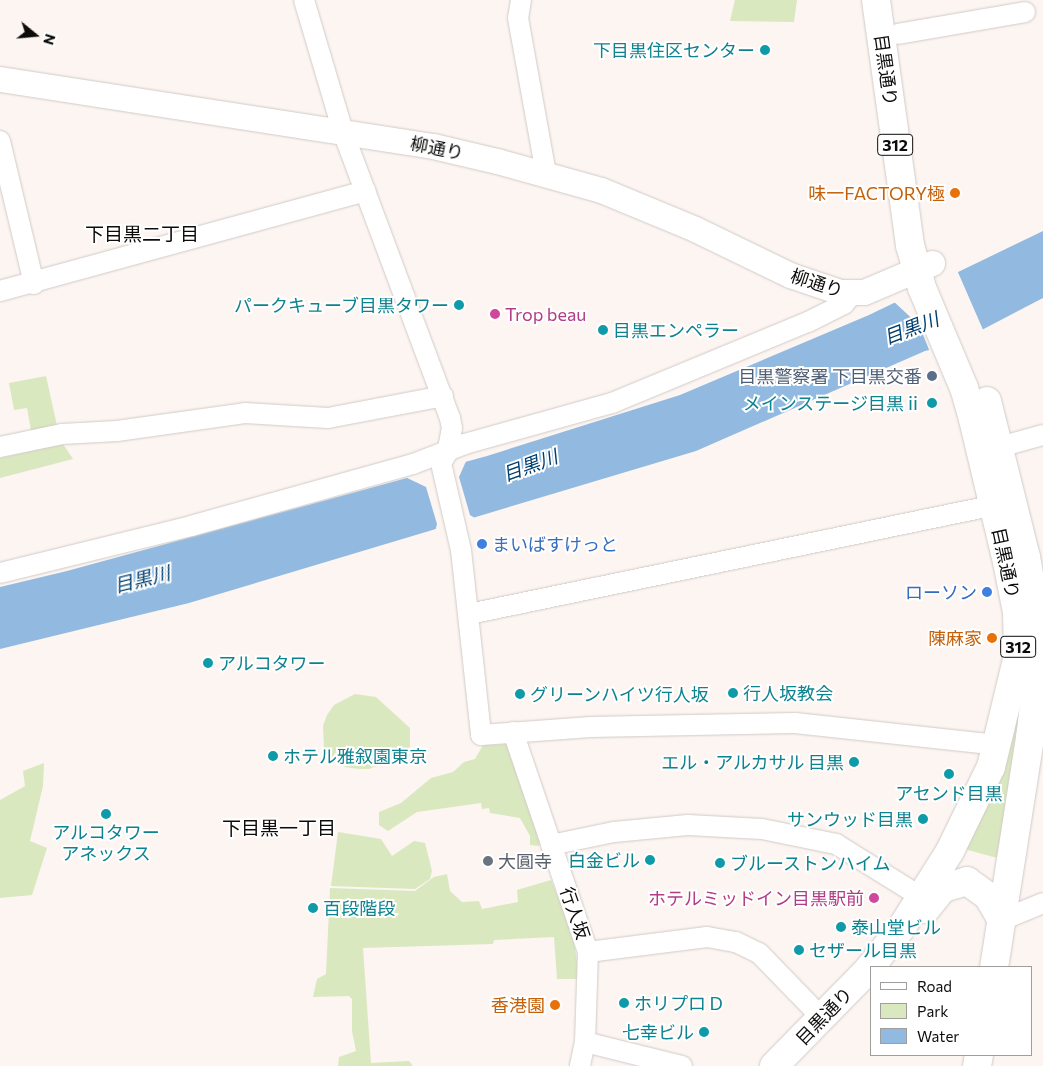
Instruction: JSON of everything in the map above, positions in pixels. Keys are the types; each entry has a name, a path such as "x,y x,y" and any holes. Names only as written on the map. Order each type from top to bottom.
{"main road":[{"name":"目黒通り","path":"876,0 905,218 956,345 973,419 1036,605 1039,654 1030,738 994,966"},
{"name":"目黒通り","path":"894,0 922,216 927,275"},
{"name":"目黒通り","path":"871,966 902,927 966,824 991,767 1015,676 1018,632 1003,504 1000,447 983,387 956,345"},
{"path":"902,927 922,914 943,888 967,881 988,896 1002,920"},
{"name":"目黒通り","path":"774,1066 870,967"}],"street":[{"path":"304,0 342,132 443,396 452,428 444,458 457,528 469,614 481,735 591,726 795,723 996,745"},
{"path":"521,0 518,18 546,174"},
{"path":"898,34 1025,12"},
{"name":"柳通り","path":"0,79 433,146 546,174 610,193 695,229 790,276 826,289 852,294"},
{"path":"0,141 34,284"},
{"path":"0,291 34,284 366,191"},
{"path":"0,573 191,526 444,458 465,444 612,403 808,322 844,304 852,294 927,275"},
{"path":"0,447 62,434 117,431 244,413 328,418 443,396"},
{"path":"1000,447 1043,435"},
{"path":"469,614 1003,504"},
{"name":"行人坂","path":"513,732 588,952 585,1042 580,1066"},
{"path":"551,845 614,832 688,825 762,828 836,844 920,897"},
{"path":"1002,920 1043,903"},
{"path":"588,952 707,937 736,942 759,953 822,1018"},
{"path":"585,1042 682,1066"}],"green space":[{"path":"735,0 797,0 794,22 730,21"},
{"path":"46,376 58,430 32,436 27,408 14,410 9,383"},
{"path":"63,444 73,459 0,478 0,458"},
{"path":"1024,682 1001,859 964,849 1002,770 1014,734"},
{"path":"355,694 376,697 410,728 410,747 405,754 369,769 359,769 345,767 324,749 323,726 327,715 334,705"},
{"path":"507,744 540,840 539,846 530,845 530,836 520,818 490,813 489,808 482,809 481,803 417,812 388,831 379,825 379,812 401,803 431,778 453,772 464,762 475,759 483,745"},
{"path":"44,763 43,786 30,841 47,848 32,895 0,898 0,800 25,786 23,771"},
{"path":"338,832 381,839 392,856 414,841 425,843 432,871 430,879 415,889 331,886"},
{"path":"447,874 450,891 462,902 479,901 482,909 518,902 517,890 551,880 573,934 579,976 576,979 557,979 554,937 494,940 493,944 363,948 371,1063 409,1061 413,1066 338,1066 339,1057 356,1051 352,1031 352,999 349,996 313,997 317,979 326,974 330,888 415,891 434,877"}],"water":[{"name":"目黒川","path":"1043,231 1043,298 955,344 925,351 696,451 189,603 0,649 0,587 67,571 487,456 680,395 869,315"}],"pier":[{"path":"957,270 984,332 951,348 930,352 919,325 892,300"},
{"path":"467,459 459,477 470,515 478,520 435,532 437,524 426,487 403,476"}],"place":[{"name":"下目黒住区センター","path":"765,50"},
{"name":"味一FACTORY極","path":"955,193"},
{"name":"パークキューブ目黒タワー","path":"459,305"},
{"name":"Trop beau","path":"495,314"},
{"name":"目黒エンペラー","path":"603,330"},
{"name":"目黒警察署 下目黒交番","path":"932,376"},
{"name":"メインステージ目黒ⅱ","path":"932,403"},
{"name":"まいばすけっと","path":"482,544"},
{"name":"ローソン","path":"987,592"},
{"name":"陳麻家","path":"992,638"},
{"name":"アルコタワー","path":"208,663"},
{"name":"行人坂教会","path":"733,693"},
{"name":"グリーンハイツ行人坂","path":"520,694"},
{"name":"ホテル雅叙園東京","path":"273,756"},
{"name":"エル・アルカサル 目黒","path":"854,762"},
{"name":"アセンド目黒","path":"949,774"},
{"name":"アルコタワー アネックス","path":"106,814"},
{"name":"サンウッド目黒","path":"923,819"},
{"name":"白金ビル","path":"650,860"},
{"name":"大圓寺","path":"488,861"},
{"name":"ブルーストンハイム","path":"720,863"},
{"name":"ホテルミッドイン目黒駅前","path":"874,898"},
{"name":"百段階段","path":"313,908"},
{"name":"泰山堂ビル","path":"841,927"},
{"name":"セザール目黒","path":"799,950"},
{"name":"ホリプロ D","path":"624,1003"},
{"name":"香港園","path":"555,1005"},
{"name":"七幸ビル","path":"704,1032"}],"district":[{"name":"下目黒二丁目","path":"142,234"},
{"name":"下目黒一丁目","path":"279,828"}]}
